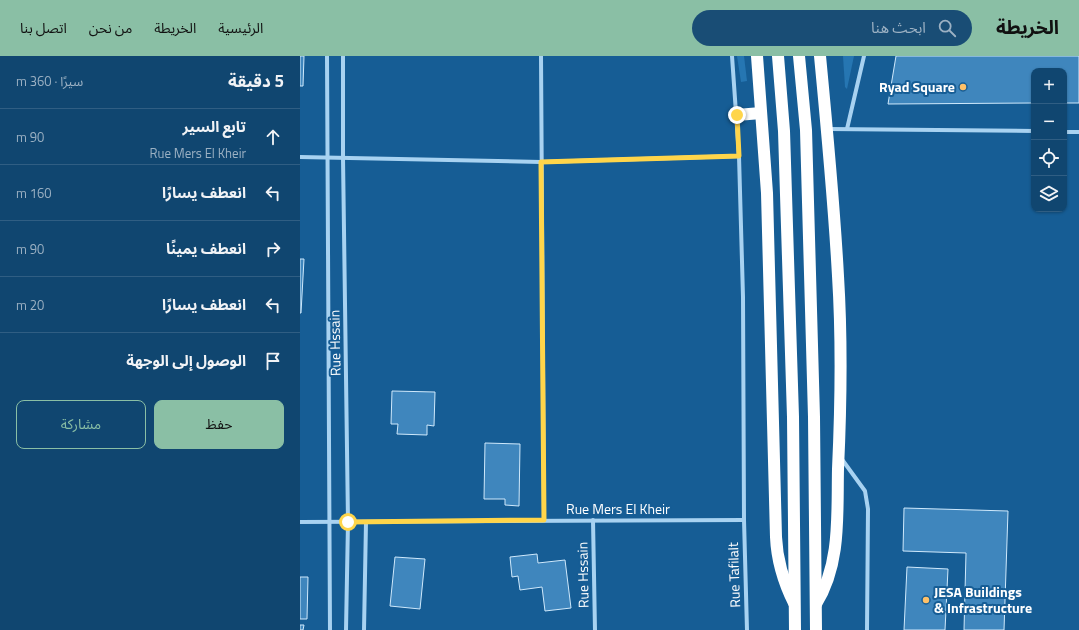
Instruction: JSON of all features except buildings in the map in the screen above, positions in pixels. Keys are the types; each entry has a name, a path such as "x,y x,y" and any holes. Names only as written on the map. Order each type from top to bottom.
{"highway":[{"path":"757,56 767,201 776,543 781,572 787,589 795,604"},
{"path":"778,56 784,131 793,409 795,630"},
{"path":"799,56 806,138 814,416 816,630"},
{"path":"815,606 828,582 833,560 839,455 840,395 838,277 820,56"},
{"path":"737,115 761,113"}],"street":[{"name":"Rue Hssain","path":"327,56 330,630"},
{"name":"Rue Hssain","path":"343,56 348,522 346,630"},
{"path":"541,56 544,520"},
{"name":"Rue Tafilalt","path":"732,56 739,156 743,297 744,520 747,630"},
{"path":"847,130 864,56"},
{"path":"827,129 1031,131"},
{"path":"1067,132 1079,132"},
{"path":"300,157 541,162 739,156"},
{"path":"839,455 864,491 868,510 867,630"},
{"name":"Rue Hssain","path":"593,520 595,630"},
{"name":"Rue Mers El Kheir","path":"300,522 744,520"},
{"path":"364,630 366,522"}],"shaded area":[{"path":"737,56 744,56 747,81 741,82"},
{"path":"843,56 854,56 847,89 845,87"}],"place":[{"name":"Ryad Square","path":"963,87"},
{"name":"JESA Buildings & Infrastructure","path":"926,600"}],"route":[{"path":"348,522 544,520 541,162 739,156 737,115"}]}
